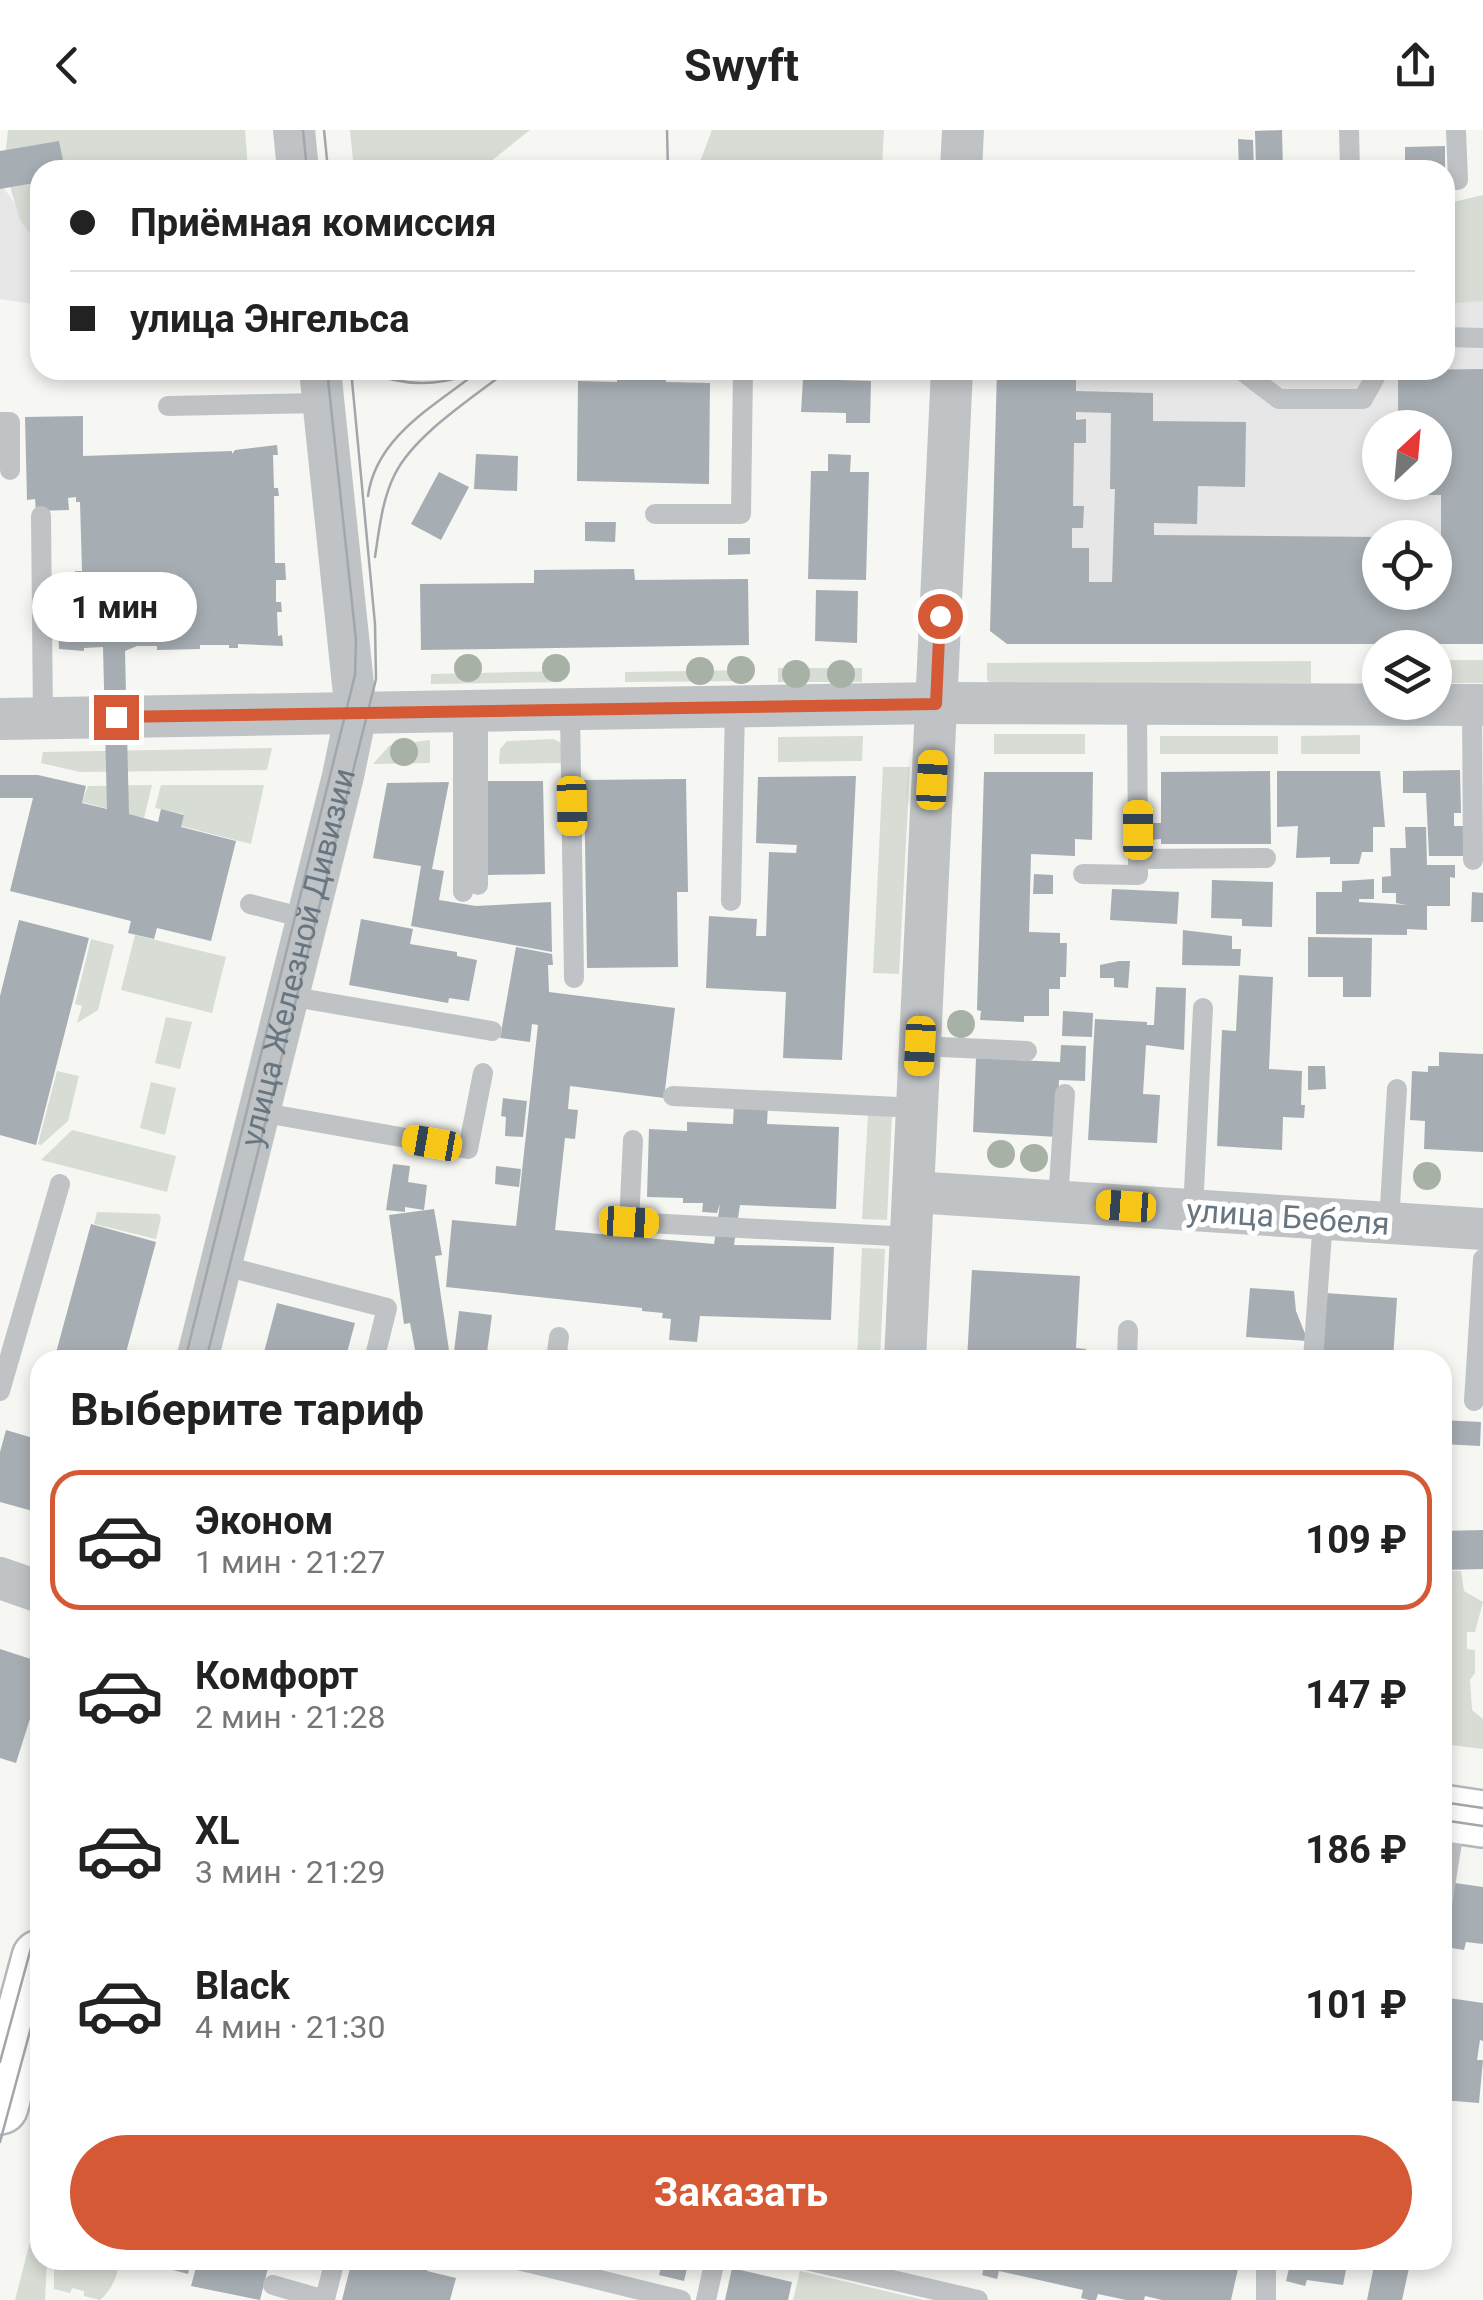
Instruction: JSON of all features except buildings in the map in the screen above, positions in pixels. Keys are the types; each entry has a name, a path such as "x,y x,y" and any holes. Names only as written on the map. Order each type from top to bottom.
{"street":[{"path":"294,130 297,160"},
{"path":"962,160 963,130"},
{"path":"906,1350 952,380"},
{"name":"улица Железной Дивизии","path":"199,1350 356,713 322,387"},
{"path":"0,718 936,704 1477,705"},
{"name":"улица Бебеля","path":"913,1192 1483,1229"},
{"path":"0,1578 30,1588"},
{"path":"0,2106 30,2021"}],"lane":[{"path":"1349,130 1350,160"},
{"path":"1455,180 1456,130"},
{"path":"1455,337 1483,338"},
{"path":"656,514 741,514 743,380"},
{"path":"1253,380 1279,399 1362,399 1374,380"},
{"path":"168,406 322,387"},
{"path":"0,422 10,422 10,470"},
{"path":"40,516 43,718"},
{"path":"1083,874 1138,874 1137,704"},
{"path":"1473,860 1477,705"},
{"path":"731,901 735,706"},
{"path":"570,710 574,978"},
{"path":"470,711 470,888"},
{"path":"1138,859 1266,858"},
{"path":"250,904 308,919"},
{"path":"288,996 492,1031"},
{"path":"1193,1210 1203,1008"},
{"path":"920,1046 1027,1051"},
{"path":"260,1112 468,1149 483,1073"},
{"path":"1390,1223 1397,1089"},
{"path":"1058,1201 1064,1094"},
{"path":"673,1096 916,1108"},
{"path":"632,1140 629,1222 911,1237"},
{"path":"0,1391 60,1184"},
{"path":"1314,1350 1323,1219"},
{"path":"1474,1402 1483,1260"},
{"path":"220,1265 387,1308 376,1350"},
{"path":"1127,1350 1128,1330"},
{"path":"557,1350 558,1337"},
{"path":"1452,1857 1461,1815"},
{"path":"273,2286 325,2299 332,2270"},
{"path":"559,2270 682,2300"},
{"path":"706,2300 713,2270"},
{"path":"851,2270 978,2300"},
{"path":"1266,2270 1266,2300"}],"shaded area":[{"path":"8,130 245,130 247,160 30,160 30,234 20,220 4,166"},
{"path":"350,130 530,130 492,160 353,160"},
{"path":"712,130 884,130 882,160 701,160"},
{"path":"0,183 30,224 30,304 0,299"},
{"path":"1483,195 1483,301 1455,303 1455,202"},
{"path":"1455,251 1483,252 1483,644 1452,644 1452,630 1362,630 1362,644 1007,644 997,380 1455,380"},
{"path":"1452,660 1483,660 1483,683 1452,683"},
{"path":"1311,661 1311,683 992,684 987,680 987,663"},
{"path":"778,668 862,668 862,682 778,682"},
{"path":"750,670 749,681 625,682 625,672"},
{"path":"562,671 562,682 431,684 431,674"},
{"path":"994,734 1085,734 1085,754 994,754"},
{"path":"1360,735 1360,754 1301,754 1301,736"},
{"path":"863,736 862,761 778,762 778,737"},
{"path":"1160,736 1278,736 1278,754 1160,754"},
{"path":"553,739 562,743 563,763 499,764 500,749 507,741"},
{"path":"430,740 430,763 373,764 390,745"},
{"path":"272,748 267,770 80,772 41,763 43,752"},
{"path":"883,767 910,767 899,974 873,973"},
{"path":"152,785 144,818 82,802 88,786"},
{"path":"161,785 264,785 251,844 181,826 184,814 155,808"},
{"path":"135,935 226,957 212,1013 121,990"},
{"path":"91,939 114,945 98,1010 77,1023 82,1006 75,1004"},
{"path":"166,1017 192,1022 180,1069 155,1063"},
{"path":"57,1071 79,1076 68,1121 41,1145 38,1144"},
{"path":"151,1082 176,1088 165,1135 140,1128"},
{"path":"868,1115 892,1116 887,1220 862,1219"},
{"path":"72,1130 176,1156 167,1192 41,1160"},
{"path":"97,1212 159,1214 156,1239 94,1224"},
{"path":"862,1248 885,1249 880,1350 857,1350"},
{"path":"1452,1571 1461,1571 1464,1591 1483,1602 1475,1632 1467,1632 1467,1649 1475,1650 1475,1673 1470,1680 1472,1710 1483,1719 1483,1749 1452,1745"},
{"path":"30,2242 30,2270 46,2270 45,2300 15,2300"},
{"path":"54,2270 117,2270 114,2282 100,2300 72,2288 70,2293 54,2289"},
{"path":"800,2271 924,2300 793,2300"}],"tram line":[{"path":"303,130 306,160"},
{"path":"324,130 327,160"},
{"path":"667,130 668,160"},
{"path":"187,1350 355,675 356,640 328,380"},
{"path":"208,1350 376,679 375,624 352,380"},
{"path":"396,380 447,380"},
{"path":"368,496 373,475 395,439 466,380"},
{"path":"375,557 387,494 404,459 446,418 495,380"},
{"path":"1452,1803 1483,1808"},
{"path":"1452,1821 1483,1826"},
{"path":"0,2062 30,1952"},
{"path":"0,2142 30,2031"}],"route":[{"path":"116,717 936,704 940,616"}]}
